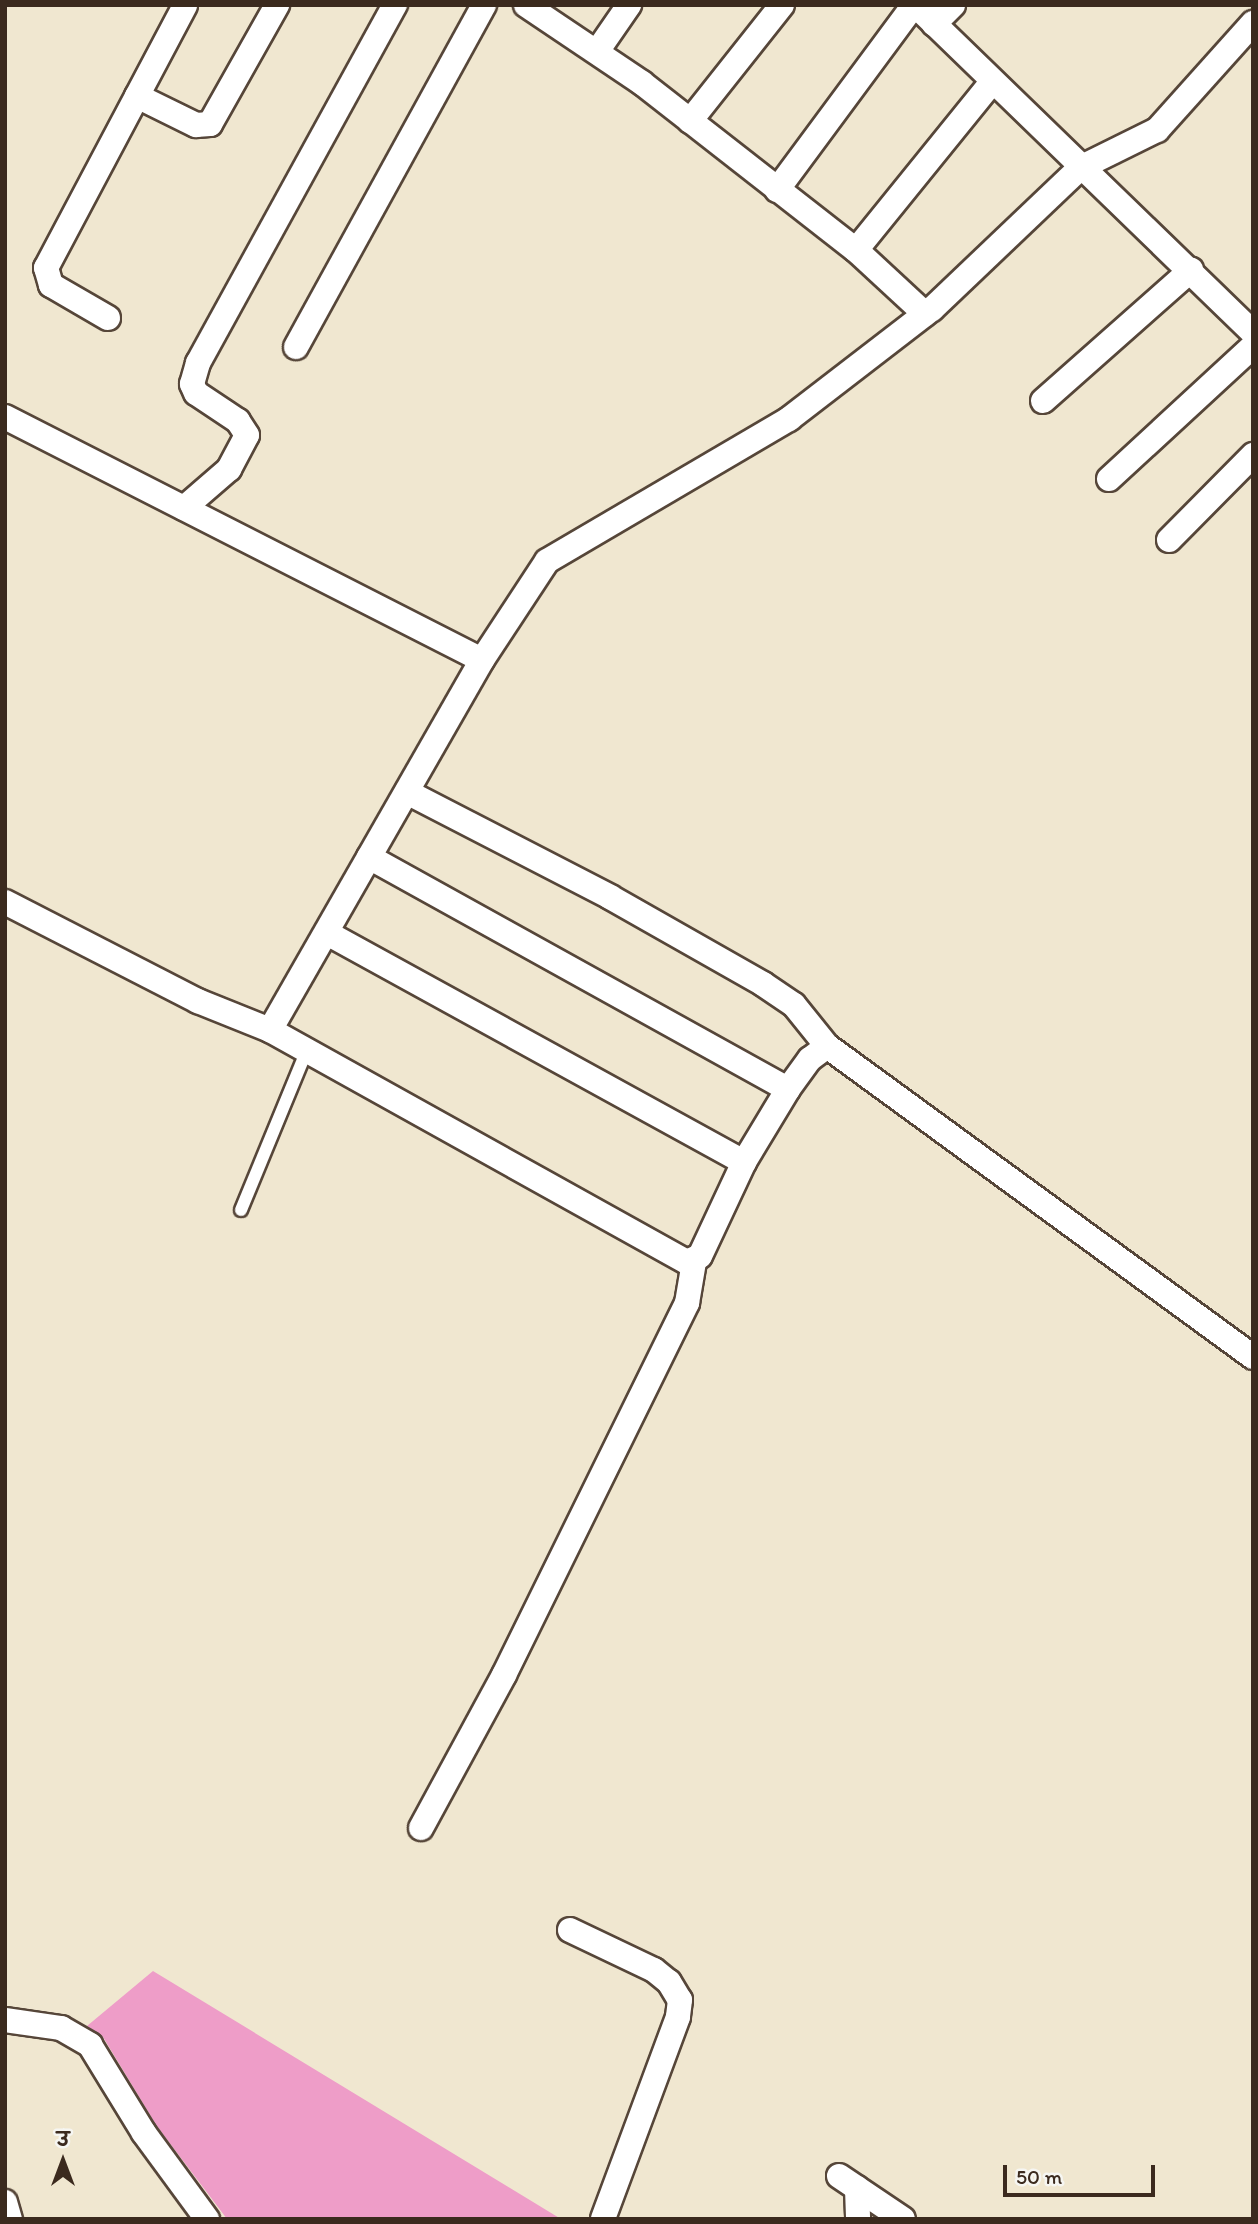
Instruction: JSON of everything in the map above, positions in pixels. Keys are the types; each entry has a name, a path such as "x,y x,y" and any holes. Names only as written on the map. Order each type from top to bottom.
{"street":[{"path":"108,318 51,285 45,275 185,5"},
{"path":"137,96 196,125 210,124 277,5"},
{"path":"184,508 237,459 247,435 238,421 196,393 192,384 198,363 396,5"},
{"path":"296,347 484,5"},
{"path":"526,5 598,50 690,121 856,250 925,314"},
{"path":"598,50 629,5"},
{"path":"690,121 782,5"},
{"path":"777,190 915,5 1253,333"},
{"path":"934,24 953,5"},
{"path":"271,1030 482,660 547,561 789,419 925,314 1080,168 1157,130 1253,23"},
{"path":"856,250 992,82"},
{"path":"1043,401 1191,270"},
{"path":"1109,479 1253,346"},
{"path":"5,417 482,660"},
{"path":"1169,540 1253,455"},
{"path":"407,792 610,897 763,984 794,1005 827,1046 1253,1357"},
{"path":"369,857 788,1089"},
{"path":"5,902 198,1001 271,1030 677,1259 694,1262"},
{"path":"327,933 744,1163"},
{"path":"421,1828 504,1675 687,1303 694,1262 744,1163 788,1089 810,1059 827,1046"},
{"path":"570,1930 654,1970 669,1982 680,2000 678,2017 603,2219"},
{"path":"5,2020 61,2028 90,2045 144,2133 207,2219"},
{"path":"858,2219 848,2182 903,2219"},
{"path":"5,2202 10,2219"}],"lane":[{"path":"241,1210 307,1051"}],"building":[{"path":"153,1971 561,2219 227,2219 156,2125 103,2037 87,2026"}]}
